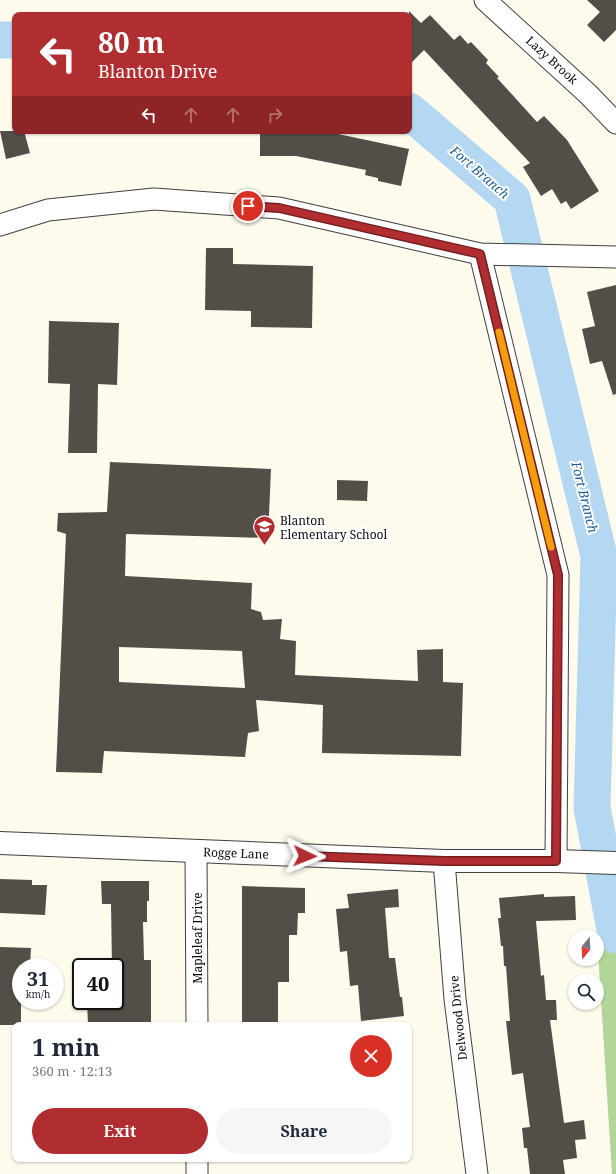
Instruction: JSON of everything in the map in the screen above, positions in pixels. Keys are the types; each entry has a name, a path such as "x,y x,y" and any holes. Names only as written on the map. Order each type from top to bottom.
{"street":[{"name":"Lazy Brook","path":"485,0 588,94 616,123"},
{"path":"0,225 48,210 154,199 279,208 480,254 616,257"},
{"path":"480,254 558,575 556,861"},
{"name":"Rogge Lane","path":"0,843 444,861 556,861 616,863"},
{"name":"Mapleleaf Drive","path":"196,851 197,1022"},
{"name":"Delwood Drive","path":"444,861 455,999 477,1174"},
{"path":"197,1162 197,1174"}],"green space":[{"path":"594,888 616,891 616,1174 612,1174 602,1010 604,1010 604,974 599,974 599,966 604,966 604,930 597,930"}],"building":[{"path":"587,0 616,0 616,30 604,42 587,25 600,12"},
{"path":"412,14 421,23 430,15 454,40 460,35 468,44 471,42 488,60 486,63 499,77 497,78 537,122 544,116 567,140 599,191 571,209 566,201 561,204 552,189 541,196 523,167 530,163 424,50 412,62"},
{"path":"0,131 12,131 12,134 25,134 30,153 6,159"},
{"path":"260,134 338,134 409,149 401,186 378,181 378,178 365,175 366,170 296,156 260,156"},
{"path":"206,248 233,248 233,264 313,266 312,328 251,327 251,311 205,310"},
{"path":"616,285 616,394 613,395 602,361 590,364 582,329 595,326 587,292"},
{"path":"49,321 119,323 117,385 98,384 97,453 68,453 70,384 48,383"},
{"path":"110,462 271,469 268,538 126,534 125,576 252,583 251,609 261,612 263,620 282,619 280,639 296,641 295,675 418,681 417,650 443,649 443,682 463,683 461,756 322,753 323,705 256,700 259,731 248,733 245,757 104,751 102,773 56,772 66,534 57,531 58,513 107,512","holes":["119,647 242,651 245,688 119,682"]},
{"path":"337,480 368,481 367,501 337,500"},
{"path":"0,879 32,880 32,885 47,885 45,915 0,913"},
{"path":"101,881 149,881 147,922 143,922 144,960 151,960 151,1022 88,1022 87,1010 124,1010 124,958 112,958 111,904 102,904"},
{"path":"242,886 305,888 305,913 298,913 297,935 289,935 289,982 278,982 278,1022 242,1022"},
{"path":"398,889 399,907 385,908 389,958 395,958 404,1016 361,1021 358,985 350,986 347,951 340,952 336,909 349,908 347,894"},
{"path":"544,894 544,897 575,896 576,920 536,921 541,976 544,975 546,1000 556,1000 557,1020 550,1020 564,1123 584,1120 586,1139 575,1140 577,1158 563,1160 565,1174 530,1174 527,1148 524,1148 522,1128 530,1127 523,1073 512,1075 506,1021 510,1021 506,966 504,966 503,946 501,946 498,918 501,918 499,898"},
{"path":"0,947 31,948 30,958 12,958 12,1010 21,1010 21,1022 12,1022 12,1025 0,1025"}],"waterway":[{"name":"Fort Branch","path":"0,40 12,40"},
{"name":"Fort Branch","path":"412,114 512,199 599,556 592,808 616,935"}],"slow traffic":[{"path":"499,332 551,547"}],"place":[{"name":"Blanton Elementary School","path":"264,546"}],"route":[{"path":"248,206 279,208 480,254 558,575 556,861 444,861 305,856"}]}
